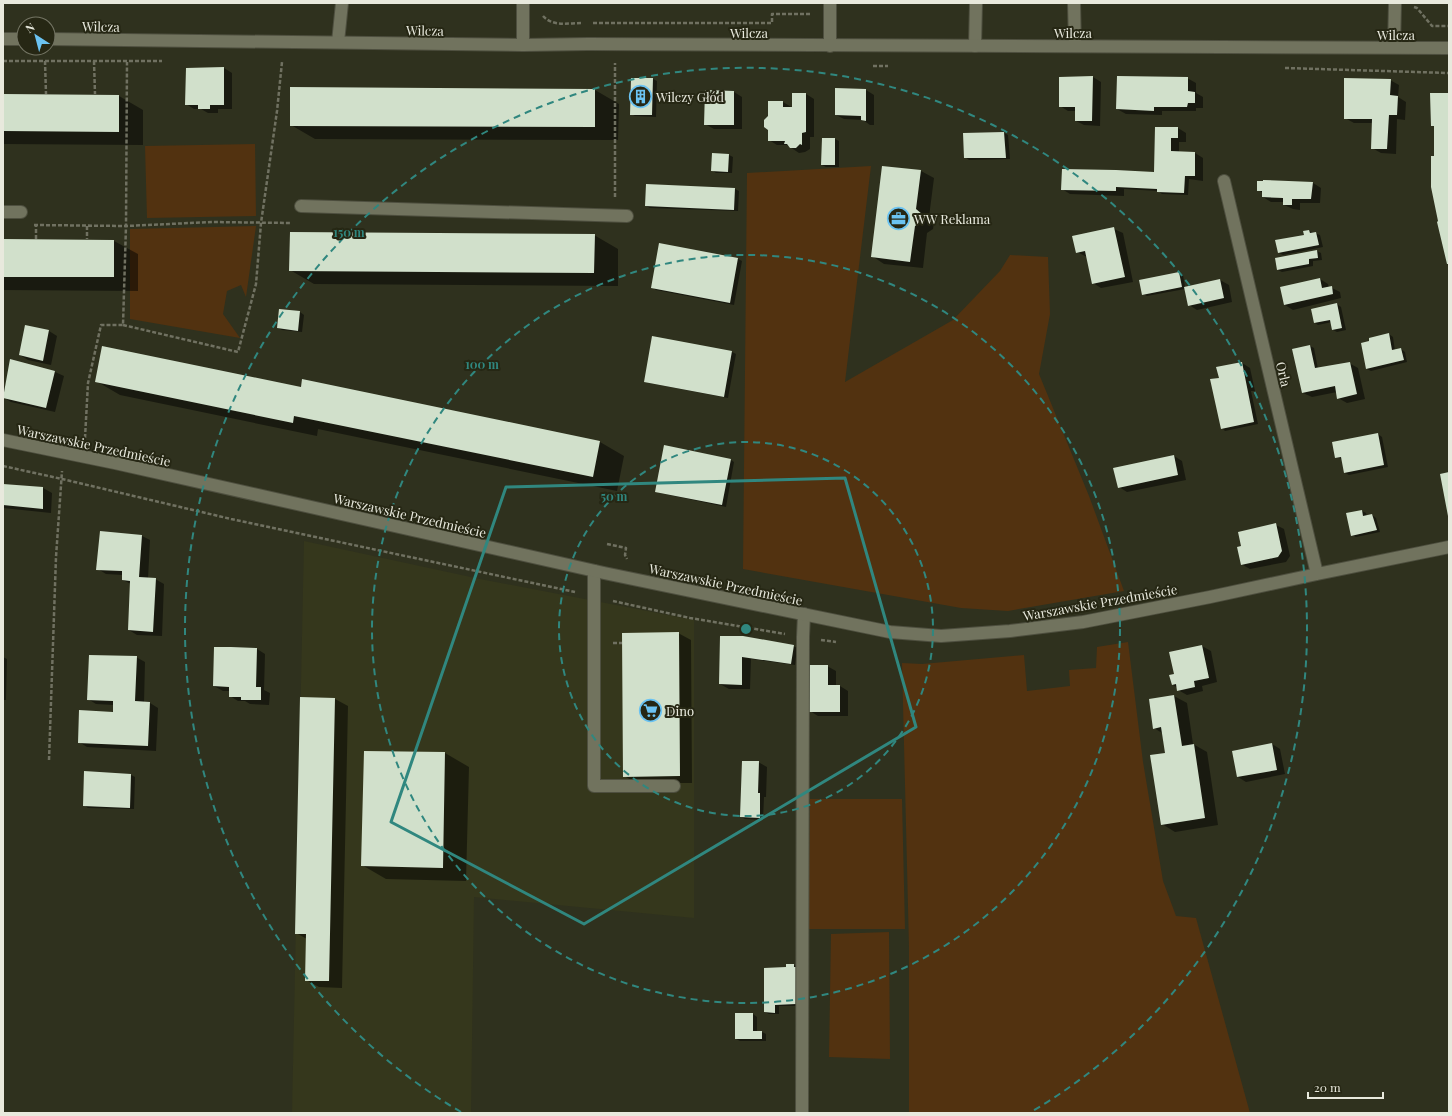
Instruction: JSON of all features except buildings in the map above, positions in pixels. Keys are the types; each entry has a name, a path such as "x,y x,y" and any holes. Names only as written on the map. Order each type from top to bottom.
{"street":[{"path":"338,42 342,3"},
{"path":"830,3 830,46"},
{"path":"975,46 976,3"},
{"path":"1074,3 1075,46"},
{"path":"1394,48 1395,4"},
{"path":"523,7 523,45"},
{"path":"3,39 16,39"},
{"name":"Wilcza","path":"56,39 523,45 596,44 1449,48"},
{"name":"Orla","path":"1224,181 1317,574"},
{"path":"301,206 627,216"},
{"path":"3,212 21,212"},
{"name":"Warszawskie Przedmieście","path":"3,440 64,452 594,571 890,632 941,636 1010,631 1091,621 1449,547"},
{"path":"594,571 594,786 674,786"},
{"path":"802,1113 804,614"}],"path":[{"path":"1395,4 1417,8 1432,26 1449,26"},
{"path":"523,7 538,11 547,21 553,23 588,23"},
{"path":"44,61 46,94"},
{"path":"94,61 95,94"},
{"path":"123,325 126,226 127,62"},
{"path":"84,446 88,383 101,325 123,325 238,352 256,284 260,223 277,111 282,62"},
{"path":"615,63 615,197"},
{"path":"36,225 36,239"},
{"path":"87,226 87,239"},
{"path":"49,760 56,557 64,452"}],"highlighted area":[{"path":"845,478 916,727 584,924 391,822 506,487"}],"shaded area":[{"path":"255,144 256,216 147,218 145,146"},
{"path":"871,166 845,382 953,320 1000,271 1010,255 1048,257 1050,314 1039,374 1089,496 1124,591 1008,611 961,608 743,569 747,173"},
{"path":"256,226 246,297 241,285 227,291 223,314 240,338 130,319 130,229"},
{"path":"304,541 480,579 694,620 694,918 474,897 471,1113 292,1113"},
{"path":"1128,642 1143,762 1163,881 1176,916 1196,918 1250,1113 909,1113 909,947 902,663 922,664 1024,655 1027,691 1070,686 1069,670 1096,668 1097,647"},
{"path":"810,799 902,799 905,929 808,929"},
{"path":"889,932 890,1059 829,1057 831,934"}],"place":[{"name":"Wilczy Głód","path":"641,96"},
{"name":"WW Reklama","path":"898,218"},
{"name":"Dino","path":"651,710"}]}
